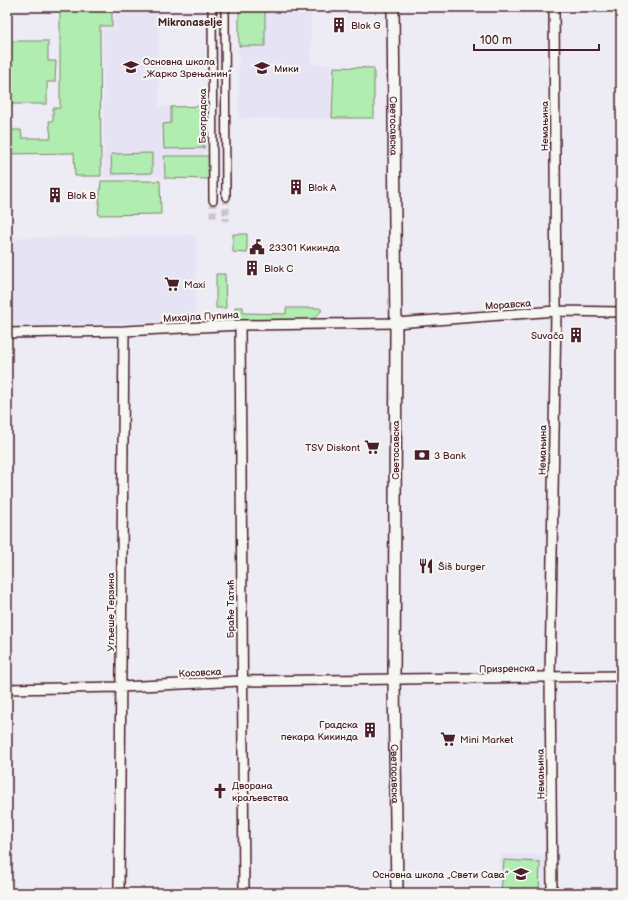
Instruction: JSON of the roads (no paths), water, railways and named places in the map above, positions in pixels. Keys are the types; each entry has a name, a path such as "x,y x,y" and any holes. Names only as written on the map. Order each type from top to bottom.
{"street":[{"name":"Београдска","path":"212,7 213,200"},
{"path":"225,7 226,197"},
{"name":"Светосавска","path":"393,7 396,323 394,680 397,893"},
{"name":"Немањина","path":"552,893 550,678 556,311 554,7"},
{"name":"Моравска","path":"396,323 556,311 621,312"},
{"name":"Михајла Пупина","path":"7,333 124,331 240,325 396,323"},
{"name":"Браће Татић","path":"240,325 241,681 244,893"},
{"name":"Угљеше Терзина","path":"118,893 124,331"},
{"name":"Призренска","path":"394,680 621,676"},
{"name":"Косовска","path":"7,689 121,687 241,681 394,680"}],"tunnel":[{"path":"226,197 226,221"},
{"path":"213,200 213,221"}],"place":[{"name":"Blok G","path":"339,25"},
{"name":"Основна школа „Жарко Зрењанин”","path":"131,67"},
{"name":"Мики","path":"262,68"},
{"name":"Blok A","path":"296,187"},
{"name":"Blok B","path":"55,195"},
{"name":"23301 Кикинда","path":"257,247"},
{"name":"Blok C","path":"252,268"},
{"name":"Maxi","path":"172,284"},
{"name":"Suvača","path":"576,335"},
{"name":"TSV Diskont","path":"372,447"},
{"name":"3 Bank","path":"422,455"},
{"name":"Šiš burger","path":"426,566"},
{"name":"Градска пекара Кикинда","path":"370,730"},
{"name":"Mini Market","path":"448,739"},
{"name":"Дворана краљевства","path":"220,791"},
{"name":"Основна школа „Свети Сава”","path":"521,874"}],"district":[{"name":"Mikronaselje","path":"190,22"}]}
